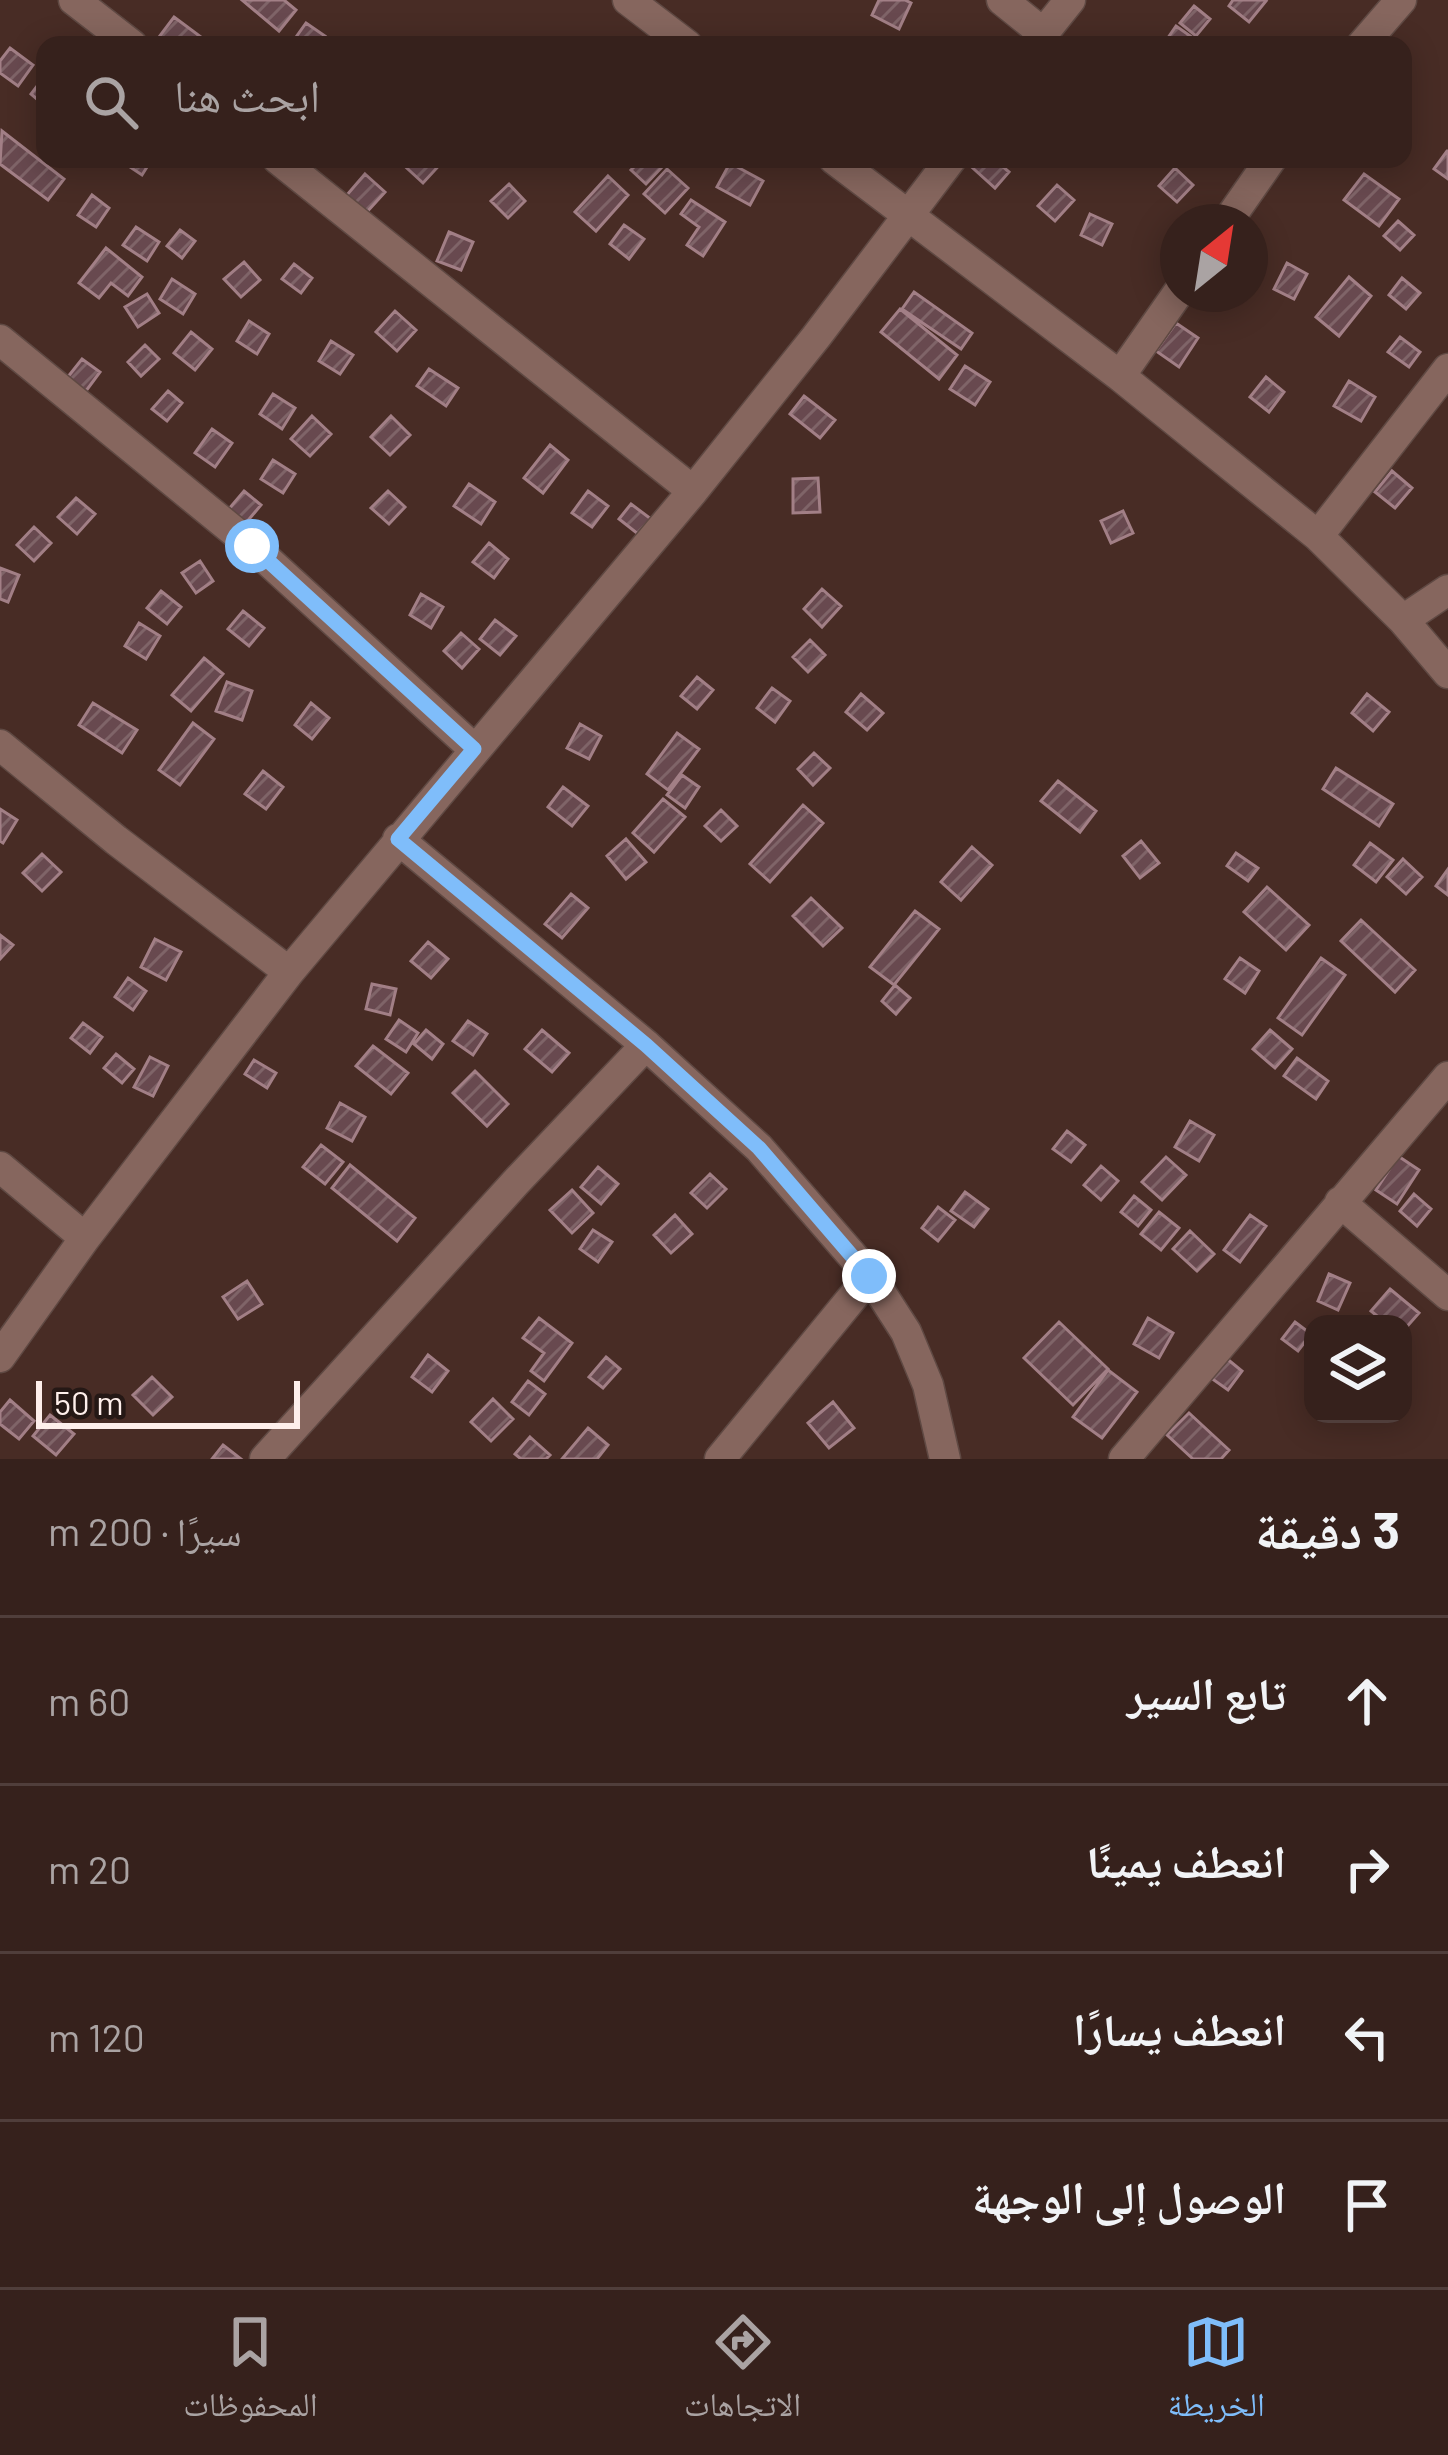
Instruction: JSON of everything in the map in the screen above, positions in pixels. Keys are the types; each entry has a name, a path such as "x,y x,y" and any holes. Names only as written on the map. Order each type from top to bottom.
{"street":[{"path":"74,0 120,36"},
{"path":"628,0 675,36"},
{"path":"1001,0 1036,36"},
{"path":"1041,36 1070,0"},
{"path":"1370,36 1401,0"},
{"path":"289,168 693,491"},
{"path":"845,168 1120,376 1318,536 1403,620 1448,673"},
{"path":"0,1357 289,972 693,491 943,168"},
{"path":"1240,204 1265,168"},
{"path":"1120,376 1164,312"},
{"path":"0,340 252,546 474,749"},
{"path":"1318,536 1448,369"},
{"path":"1403,620 1448,590"},
{"path":"0,745 289,972"},
{"path":"398,839 646,1045 759,1148 869,1276 906,1332 928,1384 945,1459"},
{"path":"265,1459 646,1045"},
{"path":"1124,1459 1448,1077"},
{"path":"0,1167 85,1238"},
{"path":"1340,1202 1448,1295"},
{"path":"720,1459 869,1276"}],"building":[{"path":"242,0 284,0 296,10 279,31"},
{"path":"879,0 911,3 899,29 872,15"},
{"path":"1233,0 1266,1 1249,22 1229,6"},
{"path":"1194,6 1210,19 1196,36 1180,23"},
{"path":"174,17 200,36 160,36"},
{"path":"306,23 325,36 297,36"},
{"path":"1176,26 1190,36 1169,36"},
{"path":"10,48 33,65 18,86 0,73 0,61"},
{"path":"2,131 36,157 36,168 50,168 64,179 48,200 0,164"},
{"path":"1448,151 1448,179 1434,169"},
{"path":"407,168 437,168 423,183"},
{"path":"633,168 661,168 646,184"},
{"path":"727,168 739,168 763,181 750,205 717,187"},
{"path":"973,168 1009,172 995,188"},
{"path":"1175,168 1193,185 1177,202 1159,186"},
{"path":"667,169 688,188 665,213 644,194"},
{"path":"365,174 385,192 366,213 346,196"},
{"path":"1364,174 1399,199 1379,226 1344,200"},
{"path":"608,176 628,195 596,231 575,212"},
{"path":"509,184 525,201 508,218 491,201"},
{"path":"1057,185 1074,200 1055,221 1038,206"},
{"path":"92,195 109,208 96,227 78,215"},
{"path":"691,200 725,222 703,256 687,245 699,227 681,214"},
{"path":"1090,214 1112,224 1102,245 1081,235"},
{"path":"1398,221 1414,235 1400,250 1384,236"},
{"path":"624,225 644,239 629,259 610,244"},
{"path":"136,227 159,242 147,261 123,245"},
{"path":"180,230 195,241 182,258 167,246"},
{"path":"449,232 473,242 461,270 437,261"},
{"path":"106,248 142,277 128,296 111,283 99,298 79,283"},
{"path":"244,262 260,280 241,297 224,279"},
{"path":"1287,263 1307,274 1294,299 1274,289"},
{"path":"294,264 312,278 301,293 282,279"},
{"path":"1349,277 1371,296 1339,336 1316,317"},
{"path":"1402,278 1420,293 1406,309 1389,295"},
{"path":"172,279 195,294 183,314 160,299"},
{"path":"914,292 972,333 961,349 902,309"},
{"path":"147,294 159,313 138,327 125,307"},
{"path":"900,309 957,355 939,379 881,332"},
{"path":"395,311 416,330 397,351 376,332"},
{"path":"249,321 269,334 257,354 237,341"},
{"path":"1176,323 1198,338 1179,367 1156,351"},
{"path":"191,332 212,349 195,370 174,353"},
{"path":"1400,337 1420,352 1409,367 1388,352"},
{"path":"331,341 353,355 340,374 319,361"},
{"path":"145,345 159,359 141,376 128,362"},
{"path":"82,359 100,372 86,391 67,378"},
{"path":"965,366 990,382 975,405 950,389"},
{"path":"429,369 458,388 446,406 417,386"},
{"path":"1266,377 1284,392 1269,412 1250,397"},
{"path":"1349,381 1375,397 1361,421 1334,406"},
{"path":"168,391 182,403 167,421 152,409"},
{"path":"273,394 295,408 282,429 260,414"},
{"path":"804,396 835,420 820,438 790,414"},
{"path":"312,416 331,434 310,456 291,439"},
{"path":"391,416 410,435 390,455 371,437"},
{"path":"212,429 232,443 215,467 195,453"},
{"path":"550,445 568,460 543,493 524,478"},
{"path":"273,460 295,474 283,493 261,479"},
{"path":"1392,471 1412,488 1395,508 1375,492"},
{"path":"818,478 820,512 793,513 793,479"},
{"path":"469,484 495,502 481,524 454,506"},
{"path":"244,491 261,505 245,524 228,510"},
{"path":"388,491 405,507 389,524 371,508"},
{"path":"588,491 608,506 592,527 572,513"},
{"path":"76,498 95,514 77,534 58,517"},
{"path":"631,504 651,519 638,534 619,519"},
{"path":"1123,511 1133,533 1111,543 1101,521"},
{"path":"34,527 51,543 34,561 17,545"},
{"path":"489,543 508,559 494,578 473,562"},
{"path":"200,561 213,581 196,593 182,573"},
{"path":"0,568 19,575 8,602 0,599"},
{"path":"822,589 841,606 822,627 804,609"},
{"path":"161,591 181,607 167,624 147,608"},
{"path":"421,594 443,607 431,628 410,615"},
{"path":"243,611 264,628 249,646 228,629"},
{"path":"495,620 516,636 500,655 480,639"},
{"path":"139,623 160,636 146,659 125,646"},
{"path":"461,633 479,649 462,668 444,651"},
{"path":"810,640 825,655 808,672 793,657"},
{"path":"204,658 223,674 191,711 172,695"},
{"path":"697,677 713,690 697,709 681,696"},
{"path":"227,682 252,691 242,720 216,711"},
{"path":"772,688 790,701 775,722 757,708"},
{"path":"861,694 883,713 867,730 846,712"},
{"path":"1367,694 1389,712 1373,731 1352,713"},
{"path":"93,703 137,730 122,753 79,725"},
{"path":"311,703 329,718 312,739 295,725"},
{"path":"193,723 214,739 180,785 159,770"},
{"path":"580,724 601,736 589,759 567,748"},
{"path":"677,733 699,749 668,790 647,774"},
{"path":"814,753 830,768 813,785 798,769"},
{"path":"1336,768 1393,804 1379,826 1323,789"},
{"path":"263,771 283,787 266,809 245,794"},
{"path":"682,775 699,787 685,808 667,795"},
{"path":"1058,781 1096,811 1080,832 1041,801"},
{"path":"563,787 588,806 572,826 548,807"},
{"path":"663,799 685,817 654,852 633,833"},
{"path":"803,805 823,823 770,882 750,864"},
{"path":"0,809 17,820 3,843 0,841"},
{"path":"721,810 737,826 721,841 705,826"},
{"path":"626,839 646,862 626,879 607,856"},
{"path":"1141,841 1159,863 1140,878 1123,856"},
{"path":"1370,843 1393,860 1376,882 1354,865"},
{"path":"972,847 992,865 961,900 941,882"},
{"path":"1236,853 1258,868 1248,881 1227,866"},
{"path":"42,854 61,872 42,891 23,873"},
{"path":"1403,859 1422,877 1406,894 1387,877"},
{"path":"1448,869 1448,895 1436,886"},
{"path":"1267,887 1309,925 1286,950 1244,912"},
{"path":"571,894 588,908 562,938 545,924"},
{"path":"811,898 842,928 823,946 793,916"},
{"path":"915,911 939,929 894,985 870,967"},
{"path":"1361,920 1415,970 1395,992 1341,941"},
{"path":"0,935 13,945 0,959"},
{"path":"155,939 181,952 166,980 141,967"},
{"path":"428,942 448,959 431,978 411,961"},
{"path":"1240,958 1259,971 1245,993 1225,979"},
{"path":"1321,958 1345,975 1302,1035 1278,1018"},
{"path":"128,978 146,991 133,1010 115,997"},
{"path":"372,984 396,989 390,1015 366,1009"},
{"path":"895,985 910,998 896,1014 882,1001"},
{"path":"399,1020 418,1033 406,1052 386,1039"},
{"path":"468,1021 487,1034 473,1055 453,1041"},
{"path":"83,1023 102,1037 90,1053 71,1038"},
{"path":"426,1030 443,1044 432,1059 414,1044"},
{"path":"542,1030 569,1053 552,1072 525,1049"},
{"path":"1270,1030 1292,1049 1275,1068 1253,1049"},
{"path":"373,1046 408,1073 391,1094 356,1066"},
{"path":"116,1054 134,1069 122,1083 104,1068"},
{"path":"150,1057 168,1066 153,1096 134,1087"},
{"path":"1297,1058 1328,1081 1316,1099 1284,1076"},
{"path":"254,1060 276,1073 267,1088 245,1074"},
{"path":"475,1071 508,1104 487,1126 453,1093"},
{"path":"340,1103 365,1117 352,1141 327,1128"},
{"path":"1190,1121 1214,1135 1199,1161 1175,1147"},
{"path":"1067,1131 1085,1145 1071,1162 1053,1149"},
{"path":"321,1145 343,1162 325,1184 303,1167"},
{"path":"1398,1156 1419,1170 1397,1204 1376,1190"},
{"path":"1166,1157 1186,1175 1162,1200 1142,1182"},
{"path":"350,1165 415,1218 397,1241 332,1188"},
{"path":"1101,1166 1118,1181 1101,1200 1084,1185"},
{"path":"598,1167 618,1184 601,1204 581,1187"},
{"path":"710,1174 726,1189 707,1208 691,1193"},
{"path":"572,1190 593,1213 572,1233 550,1210"},
{"path":"965,1192 988,1209 974,1227 951,1211"},
{"path":"1414,1194 1431,1209 1417,1226 1400,1211"},
{"path":"1134,1196 1151,1210 1138,1226 1121,1212"},
{"path":"938,1207 955,1220 938,1241 922,1228"},
{"path":"1159,1212 1179,1228 1161,1250 1141,1234"},
{"path":"675,1215 692,1234 671,1253 654,1235"},
{"path":"1250,1215 1266,1226 1240,1262 1224,1250"},
{"path":"593,1230 612,1242 598,1262 580,1249"},
{"path":"1190,1231 1214,1254 1197,1271 1173,1249"},
{"path":"1329,1274 1350,1283 1338,1310 1318,1301"},
{"path":"247,1281 262,1304 238,1319 223,1297"},
{"path":"1390,1289 1419,1313 1412,1321 1412,1315 1371,1311"},
{"path":"539,1318 572,1343 544,1381 531,1371 544,1353 523,1338"},
{"path":"1148,1318 1173,1333 1159,1358 1134,1344"},
{"path":"1059,1322 1108,1369 1073,1405 1024,1358"},
{"path":"1295,1322 1304,1329 1304,1343 1298,1351 1282,1339"},
{"path":"428,1355 448,1371 432,1392 412,1377"},
{"path":"606,1357 620,1369 603,1388 589,1377"},
{"path":"1226,1358 1242,1371 1228,1390 1211,1378"},
{"path":"1108,1370 1137,1392 1102,1438 1073,1417"},
{"path":"152,1377 172,1397 153,1415 133,1395"},
{"path":"528,1381 545,1394 529,1415 512,1402"},
{"path":"493,1399 513,1419 491,1441 471,1422"},
{"path":"10,1400 34,1421 19,1439 0,1424 0,1412"},
{"path":"833,1402 854,1428 829,1448 808,1423"},
{"path":"1189,1413 1229,1450 1221,1459 1193,1459 1167,1435"},
{"path":"50,1415 74,1434 56,1455 33,1436"},
{"path":"588,1428 608,1445 597,1459 562,1459"},
{"path":"530,1437 550,1455 546,1459 521,1459 515,1454"},
{"path":"223,1445 241,1459 212,1459"}],"route":[{"path":"252,546 474,749 398,839 646,1045 759,1148 869,1276"}]}
